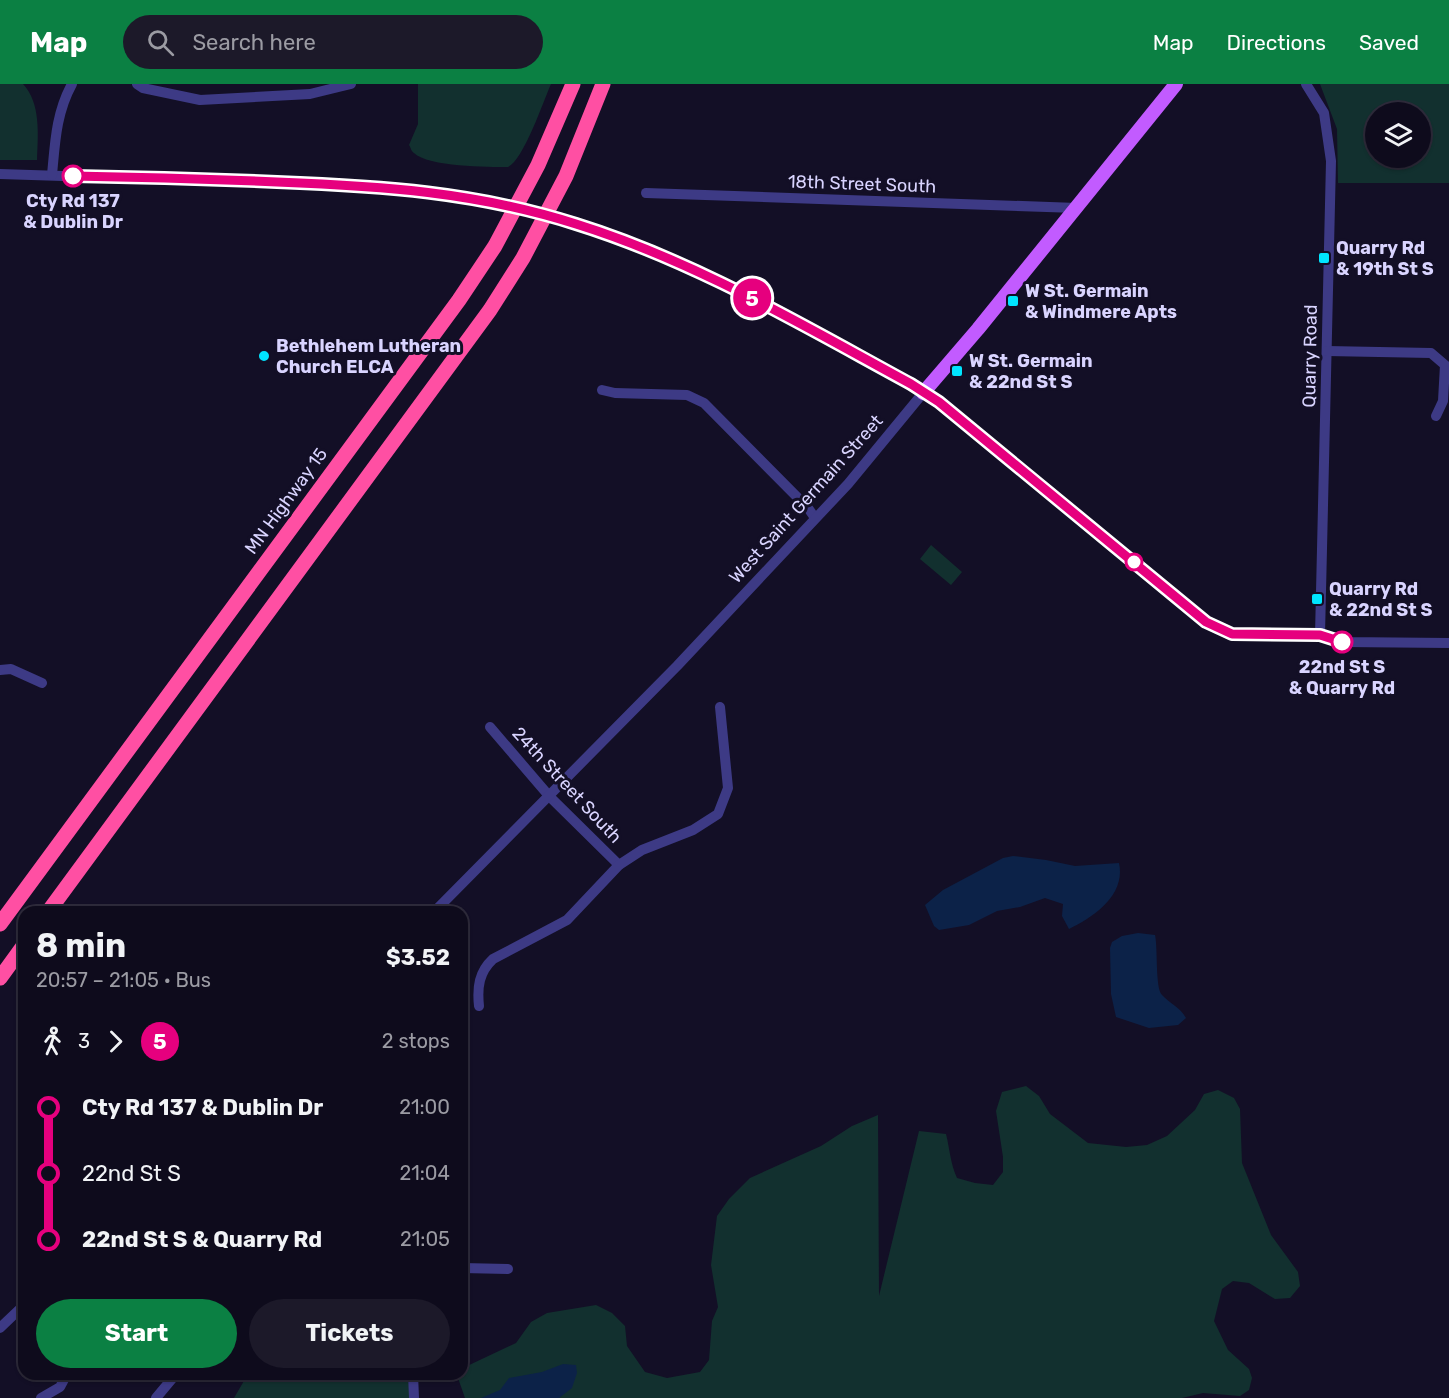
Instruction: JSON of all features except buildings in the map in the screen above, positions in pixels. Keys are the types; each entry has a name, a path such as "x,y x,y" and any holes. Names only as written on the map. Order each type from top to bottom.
{"highway":[{"name":"MN Highway 15","path":"0,924 459,300 495,246 533,175 573,84"},
{"path":"52,906 490,310 523,258 566,176 603,84"},
{"path":"0,978 18,953"}],"main road":[{"name":"West Saint Germain Street","path":"923,393 1077,208 1176,84"}],"street":[{"path":"52,176 56,126 65,96 72,84"},
{"path":"137,84 143,88 200,100 310,94 351,84"},
{"name":"Quarry Road","path":"1306,84 1324,114 1331,161 1320,635"},
{"path":"0,174 375,186 483,200 577,224 664,256 736,289 923,393 969,425 1206,622 1232,634 1320,635 1343,642 1449,643"},
{"name":"18th Street South","path":"646,194 1077,208"},
{"path":"1327,351 1431,353 1444,365 1443,401 1436,416"},
{"path":"602,390 615,393 687,395 704,403 808,508 815,518"},
{"name":"West Saint Germain Street","path":"440,906 673,670 848,484 923,393"},
{"path":"0,670 11,669 42,683"},
{"path":"479,1006 477,989 484,968 493,959 567,920 620,865 642,850 693,830 718,814 728,788 720,707"},
{"name":"24th Street South","path":"490,727 550,797 620,865"},
{"path":"468,1268 508,1269"},
{"path":"0,1328 18,1311"},
{"path":"41,1398 60,1387 64,1380"},
{"path":"156,1398 171,1380"},
{"path":"413,1380 414,1398"}],"green space":[{"path":"0,84 23,84 33,100 37,120 37,160 0,160"},
{"path":"418,84 551,84 527,142 508,167 445,164 421,158 413,152 409,145 418,124"},
{"path":"1320,84 1449,84 1449,183 1338,183 1337,129"},
{"path":"931,545 962,572 951,585 920,559"},
{"path":"1026,1086 1039,1096 1050,1114 1088,1143 1126,1147 1147,1145 1167,1136 1195,1110 1204,1094 1218,1090 1234,1098 1240,1109 1242,1163 1271,1235 1298,1272 1300,1286 1290,1298 1275,1299 1249,1283 1233,1281 1222,1289 1214,1321 1228,1350 1249,1369 1252,1378 1249,1390 1240,1396 1203,1393 1182,1398 465,1398 459,1380 468,1380 468,1366 516,1343 531,1322 547,1313 596,1305 612,1313 625,1326 627,1346 645,1372 667,1378 700,1372 709,1360 712,1321 718,1307 711,1265 717,1216 729,1199 750,1178 821,1146 852,1126 878,1115 879,1296 919,1131 946,1134 957,1178 993,1185 1003,1172 996,1111 1002,1092"},
{"path":"244,1380 408,1380 410,1398 234,1398"}],"water":[{"path":"1013,856 1075,866 1119,863 1118,885 1106,904 1069,929 1062,916 1063,904 1045,898 1020,907 997,911 969,925 939,930 934,926 925,905 943,890 1003,858"},
{"path":"1138,933 1155,935 1160,991 1186,1018 1178,1025 1149,1028 1116,1017 1111,994 1110,948 1112,942 1122,936"},
{"path":"563,1364 576,1365 577,1373 572,1388 559,1398 481,1398 500,1390 509,1378 542,1372"}],"bus line":[{"name":"5","path":"73,176 375,186 434,193 483,200 527,210 577,224 643,248 736,289 911,384 939,402 1206,622 1232,634 1320,635 1342,642"}],"place":[{"name":"Cty Rd 137 & Dublin Dr","path":"73,176"},
{"name":"Quarry Rd & 19th St S","path":"1324,258"},
{"name":"W St. Germain & Windmere Apts","path":"1013,301"},
{"name":"Bethlehem Lutheran Church ELCA","path":"264,356"},
{"name":"W St. Germain & 22nd St S","path":"957,371"},
{"name":"Quarry Rd & 22nd St S","path":"1317,599"},
{"name":"22nd St S & Quarry Rd","path":"1342,642"}]}
